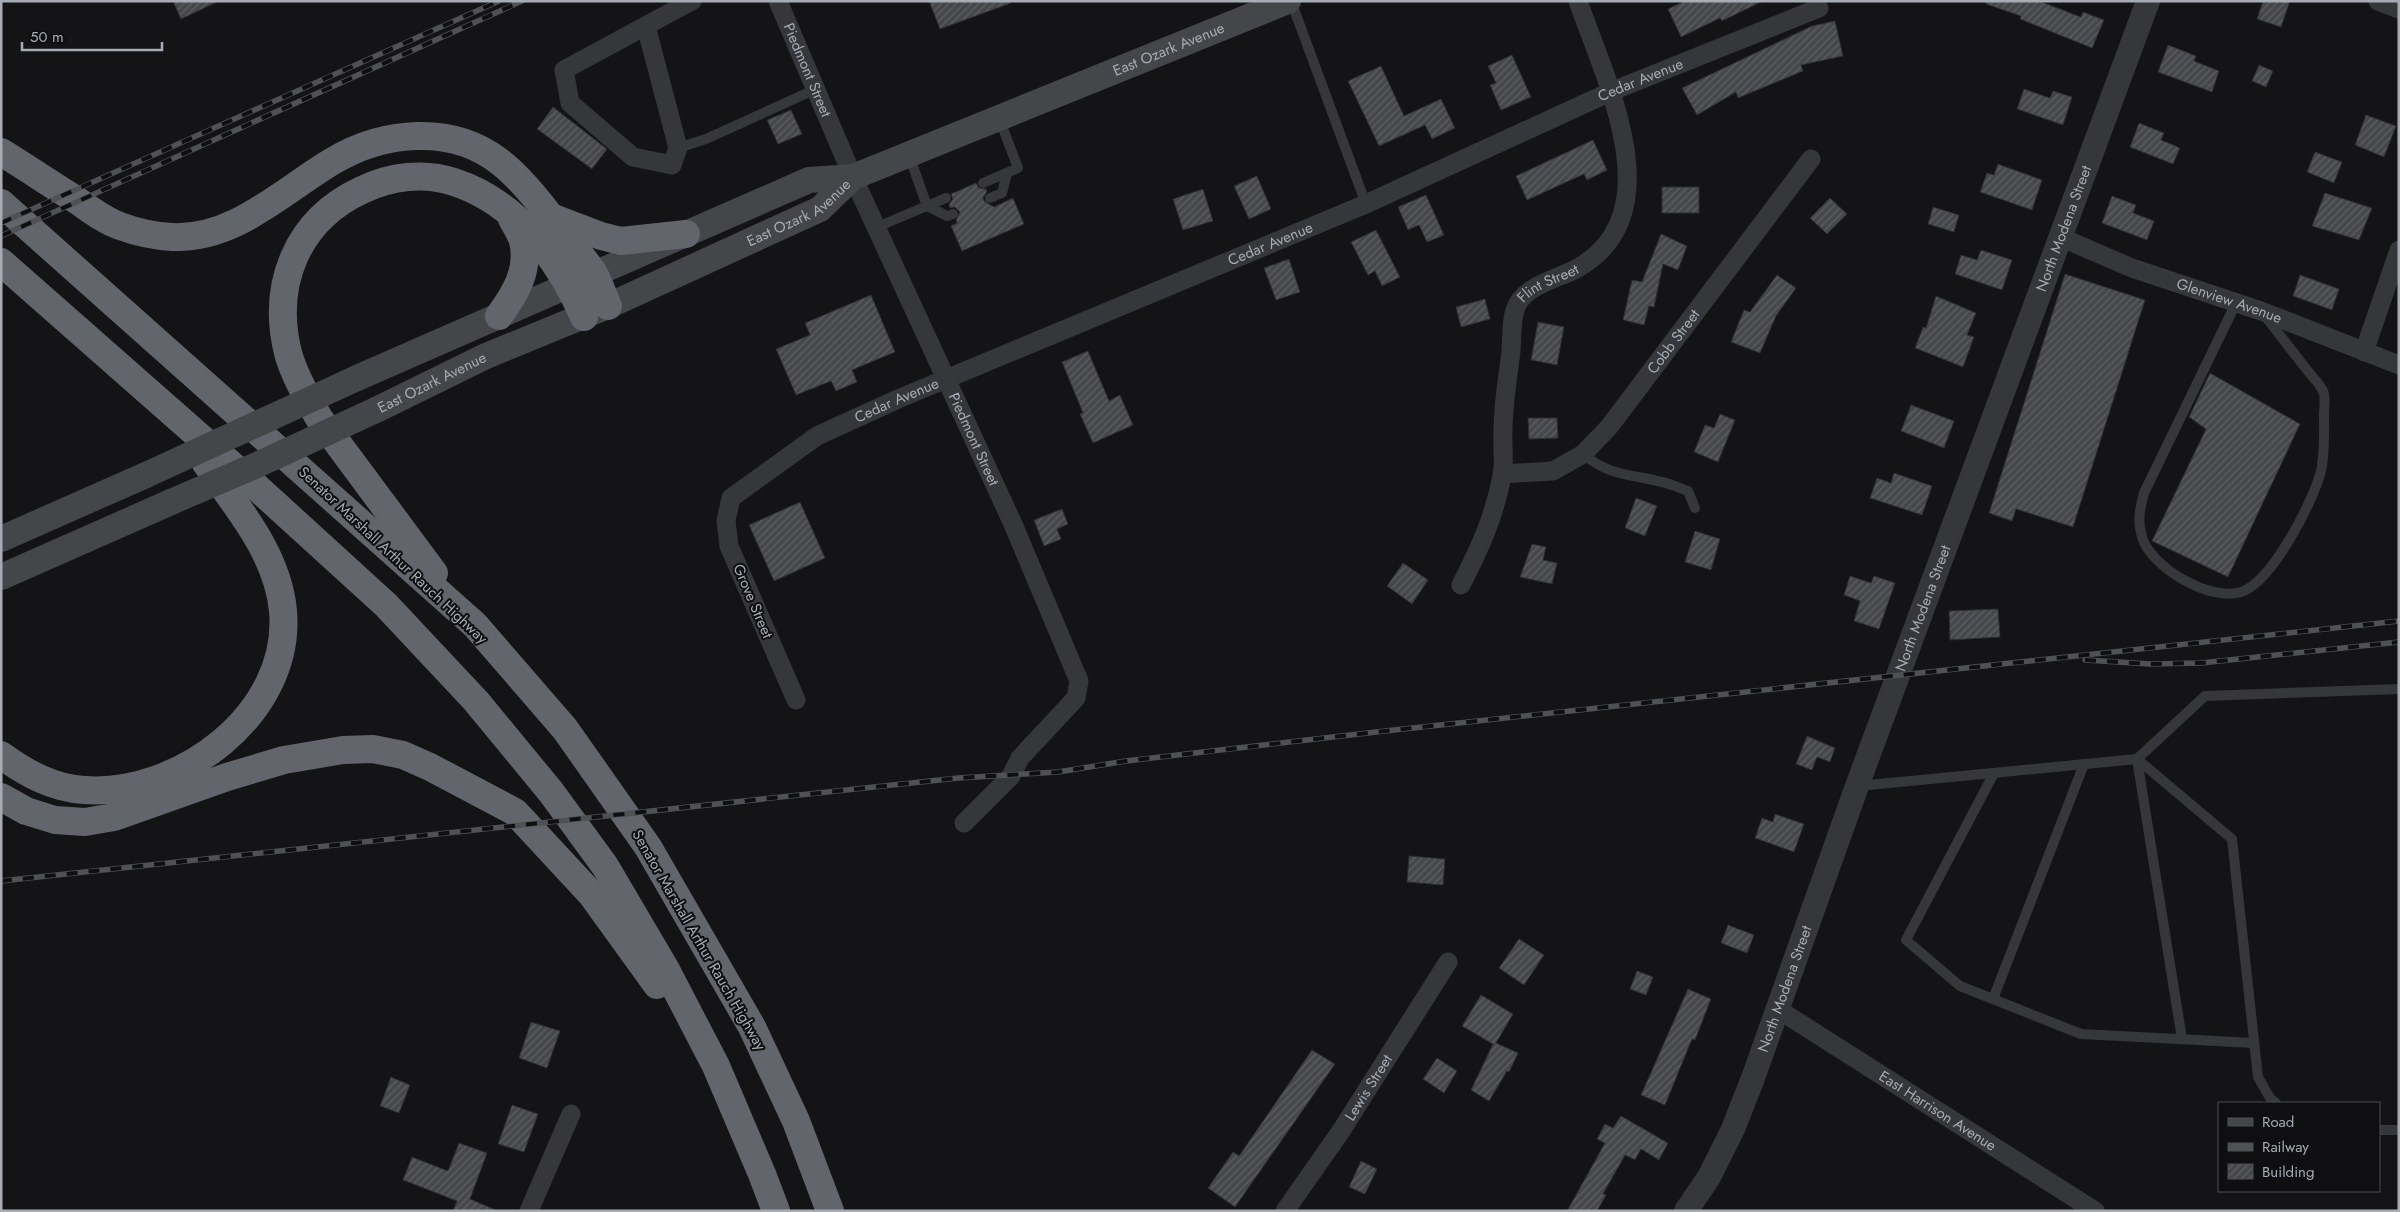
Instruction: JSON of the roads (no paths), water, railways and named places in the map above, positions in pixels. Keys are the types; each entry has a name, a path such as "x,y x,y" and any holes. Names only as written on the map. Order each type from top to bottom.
{"highway":[{"path":"1,152 111,222 144,234 173,237 200,234 227,227 242,220 333,160 365,144 396,136 425,135 453,140 478,149 500,162 551,217 596,312"},
{"path":"475,626 342,451 307,399 288,354 283,326 284,295 290,266 303,239 322,215 346,197 373,184 394,178 429,177 454,182 484,195 508,211 540,243 582,279"},
{"name":"Senator Marshall Arthur Rauch Highway","path":"1,203 475,626 565,729 648,847 752,1027 796,1121 830,1211"},
{"path":"499,316 516,292 524,271 523,241 508,211"},
{"path":"551,217 621,241 686,234"},
{"path":"1,262 386,604 476,701 551,792 605,866 665,968 716,1066 776,1211"},
{"path":"1,755 26,773 53,784 83,790 113,790 142,785 170,775 197,760 221,742 243,722 261,698 274,671 282,642 283,612 278,582 267,555 252,529 167,408"},
{"path":"1,797 26,811 55,820 85,822 114,817 143,808 227,777 284,760 344,750 373,749 403,755 430,767 515,812 592,895 716,1066"}],"main road":[{"name":"East Ozark Avenue","path":"1,539 146,475 356,378 809,180 854,177 1290,1"},
{"name":"East Ozark Avenue","path":"1,578 257,465 486,356 596,312 820,209 854,177"}],"street":[{"path":"646,26 678,148 672,165 633,157 570,103 564,70 692,1"},
{"name":"Piedmont Street","path":"778,1 854,177 947,377 1079,681 1076,698 1020,758 1011,776 964,822"},
{"name":"Flint Street","path":"1461,585 1486,536 1502,474 1503,427 1515,308 1530,289 1558,279 1589,262 1610,242 1624,213 1629,186 1627,152 1610,92 1578,1"},
{"name":"North Modena Street","path":"1686,1211 1709,1177 1733,1129 1778,1010 1857,786 2148,1"},
{"path":"2378,1 2399,9"},
{"name":"Cedar Avenue","path":"731,498 817,436 947,377 1366,204 1610,92 1819,8"},
{"name":"Cobb Street","path":"1502,474 1553,471 1583,454 1609,427 1811,159"},
{"name":"Glenview Avenue","path":"2060,237 2132,268 2261,311 2399,365"},
{"path":"2364,352 2399,250"},
{"name":"Grove Street","path":"731,498 726,521 729,546 796,700"},
{"name":"Lewis Street","path":"1285,1211 1341,1131 1448,962"},
{"name":"East Harrison Avenue","path":"1778,1010 2095,1211"},
{"path":"529,1211 571,1114"}],"lane":[{"path":"1290,1 1366,204"},
{"path":"678,148 706,139 816,89"},
{"path":"983,183 1018,168 998,118"},
{"path":"908,154 927,206 947,216 953,214"},
{"path":"990,198 1002,193 1007,173"},
{"path":"877,227 946,198"},
{"path":"2236,303 2144,493 2139,513 2142,540 2160,564 2179,577 2205,589 2228,595 2242,592 2254,586 2271,569 2305,510 2320,471 2324,437 2324,392 2261,311"},
{"path":"1583,454 1597,465 1618,474 1663,482 1688,491 1695,508"},
{"path":"1857,786 2137,759 2205,696 2399,689"},
{"path":"2137,759 2182,1039"},
{"path":"2137,759 2232,839 2258,1077 2270,1098 2275,1102"},
{"path":"1992,999 2084,764"},
{"path":"1994,773 1906,940 1960,986 2081,1034 2254,1043"},
{"path":"2380,1130 2399,1130"}],"railway":[{"path":"1,223 499,1"},
{"path":"1,236 522,1"},
{"path":"1,881 958,778 1058,772 1126,761 1385,731 2399,621"},
{"path":"2085,660 2150,664 2201,663 2399,642"}]}
